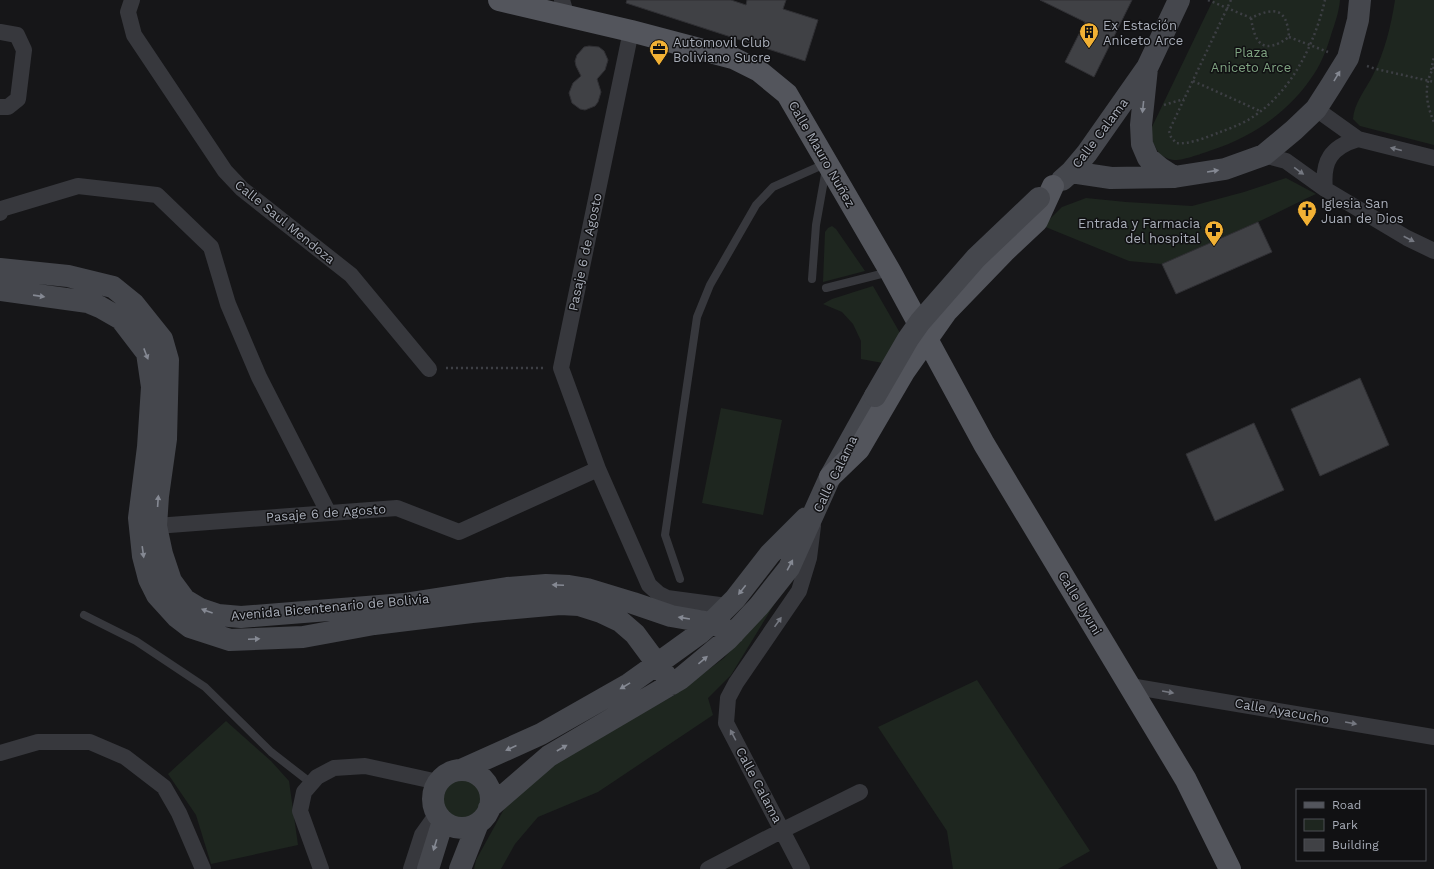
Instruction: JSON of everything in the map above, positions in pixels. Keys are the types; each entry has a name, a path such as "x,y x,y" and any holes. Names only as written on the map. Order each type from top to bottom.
{"main road":[{"name":"Calle Mauro Nuñez","path":"498,0 565,8 631,31 733,58 759,71 787,94 901,293"},
{"path":"1179,0 1147,68 1141,125 1142,144 1148,158 1174,177 1225,169 1264,155 1294,130 1316,109 1348,58 1358,20 1360,0"},
{"name":"Calle Calama","path":"815,509 830,477 908,339 920,322 976,258 1046,192 1071,172 1087,153 1147,68"},
{"name":"Calle Calama","path":"1071,172 1111,178 1174,177"},
{"path":"830,477 859,449 904,372 947,311 1004,252 1037,221 1046,192"},
{"name":"Avenida Bicentenario de Bolivia","path":"0,268 68,276 113,288 134,304 162,339 168,360 166,439 158,496 156,526 162,554 171,581 186,600 200,609 218,616 241,617 404,604 507,588 546,585 569,586 587,589 671,616 711,623 734,633"},
{"name":"Avenida Bicentenario de Bolivia","path":"0,290 88,302 100,307 121,319 133,332 147,353 152,388 148,447 139,518 143,556 149,579 157,595 177,617 190,627 230,640 303,637 374,624 472,612 560,604 579,605 601,612 620,621 635,634 672,684"},
{"name":"Calle Uyuni","path":"901,293 984,444 1186,780 1230,869"},
{"path":"815,509 789,568 759,606 728,639 672,684 549,756 484,816 469,827 460,828 451,826 440,817 434,806 433,798 434,789 444,776 461,770 541,734 629,684 657,664 700,633 711,623 735,599 770,554 815,509"},
{"path":"460,869 491,799 490,790 486,782 479,775 470,771 461,770"},
{"path":"428,869 440,817"}],"street":[{"name":"Calle Saul Mendoza","path":"132,0 128,12 134,35 225,171 242,189 352,275 429,368"},
{"name":"Pasaje 6 de Agosto","path":"561,368 631,31"},
{"path":"0,32 17,34 24,50 18,99 4,107"},
{"path":"1316,109 1358,139 1434,158"},
{"path":"1325,189 1323,175 1327,162 1334,151 1349,142 1358,139"},
{"path":"1264,155 1286,162 1325,189 1407,238 1434,251"},
{"path":"0,213 1,209 78,186 157,195 211,247 228,304 259,377 328,512"},
{"path":"561,368 598,469 649,585 653,590 667,598 727,606"},
{"name":"Pasaje 6 de Agosto","path":"156,526 397,508 459,532 598,469"},
{"name":"Calle Calama","path":"802,869 726,722 728,698 736,683 800,591 809,558 815,509"},
{"name":"Calle Ayacucho","path":"1130,686 1434,737"},
{"path":"0,753 38,742 90,742 125,756 164,787 179,813 203,869"},
{"path":"321,869 300,811 304,792 317,777 334,768 365,766 438,782"},
{"path":"708,869 782,830 860,792"},
{"path":"411,869 422,835 440,817"}],"lane":[{"path":"812,279 816,225 827,163"},
{"path":"680,579 665,535 697,317 710,285 756,205 772,187 827,163"},
{"path":"826,288 890,272"},
{"path":"84,615 136,642 205,687 271,752 311,784"}],"path":[{"path":"1208,0 1251,18 1265,11 1273,10 1281,14 1287,20 1289,37"},
{"path":"1231,0 1169,131 1171,137 1176,143 1180,144 1199,140 1217,134 1248,120 1273,101 1292,78 1306,55 1319,22 1325,0"},
{"path":"1251,18 1256,40 1263,45 1272,46 1280,44 1289,37"},
{"path":"1289,37 1376,69 1434,82"},
{"path":"1434,57 1426,90 1428,108 1434,122"},
{"path":"1430,73 1434,67"},
{"path":"1193,81 1260,111"},
{"path":"429,368 561,368"}],"green space":[{"name":"Plaza Aniceto Arce","path":"1213,0 1340,0 1339,9 1326,50 1314,74 1294,99 1270,121 1242,138 1187,158 1177,160 1170,159 1160,155 1153,143 1151,129"},
{"path":"1395,0 1434,0 1434,145 1360,126 1353,119 1358,102 1381,57"},
{"path":"1286,178 1316,194 1258,222 1162,264 1129,261 1043,226 1062,207 1086,198 1192,206 1244,192"},
{"path":"832,226 836,229 865,271 823,282 825,232"},
{"path":"873,286 900,333 883,363 861,359 861,341 853,324 842,312 823,304 832,299"},
{"path":"721,408 782,420 763,515 702,503"},
{"path":"781,593 731,675 708,698 713,715 598,792 538,817 515,844 501,869 474,869 476,860 508,802 545,767 673,696 724,658"},
{"path":"977,680 1090,851 1058,869 953,869 947,831 878,727"},
{"path":"226,721 271,761 289,781 298,845 211,864 196,815 168,774"},
{"path":"465,779 472,782 478,788 481,799 480,807 472,816 465,819 457,819 450,816 442,807 441,795 444,788 453,780"}],"building":[{"path":"627,0 731,0 746,5 747,0 786,0 783,9 818,20 805,61 626,3"},
{"name":"Ex Estación Aniceto Arce","path":"1040,0 1132,0 1094,77 1065,62 1085,22"},
{"path":"584,47 599,47 604,51 608,60 605,70 597,79 601,92 598,102 595,106 585,110 580,109 572,103 569,93 573,83 581,76 575,61 577,55"},
{"path":"1258,222 1272,252 1176,294 1162,264"},
{"path":"1360,378 1389,445 1320,476 1291,409"},
{"path":"1254,423 1284,490 1215,521 1186,454"}],"place":[{"name":"Ex Estación Aniceto Arce","path":"1089,49"},
{"name":"Automovil Club Boliviano Sucre","path":"659,66"},
{"name":"Iglesia San Juan de Dios","path":"1307,227"},
{"name":"Entrada y Farmacia del hospital","path":"1214,247"}]}
